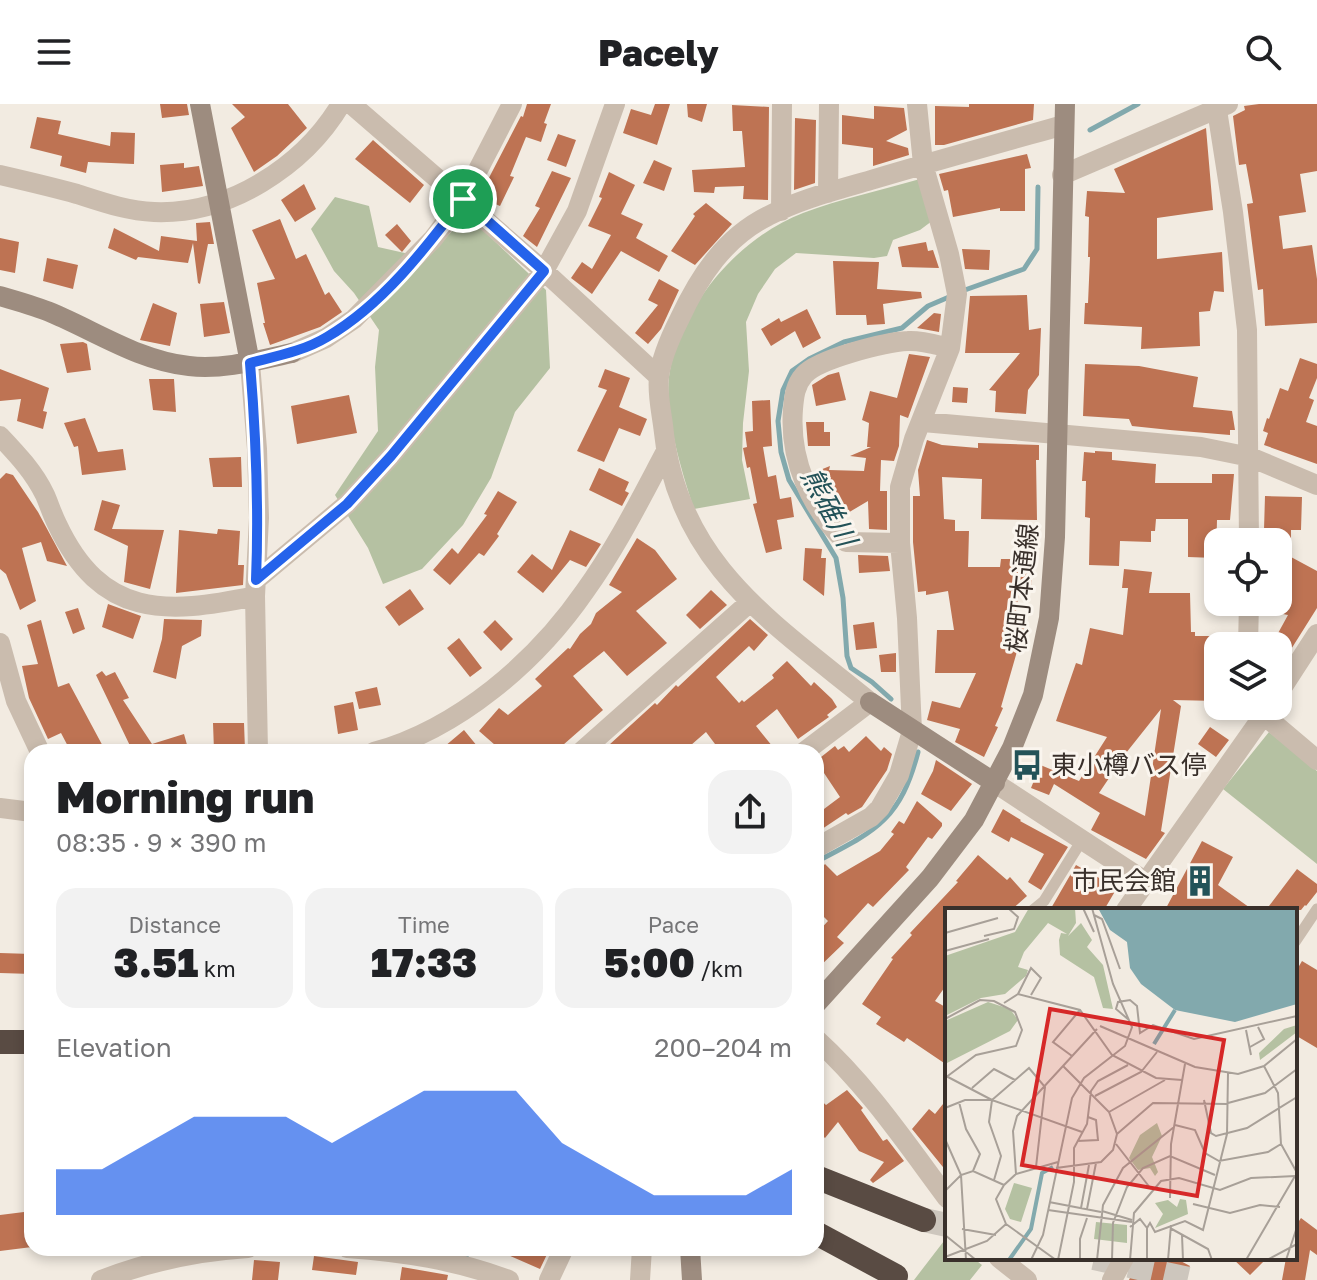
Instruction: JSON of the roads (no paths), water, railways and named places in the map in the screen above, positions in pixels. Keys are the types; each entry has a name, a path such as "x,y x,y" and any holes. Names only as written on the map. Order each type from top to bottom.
{"highway":[{"path":"0,1042 24,1042"},
{"path":"824,1180 924,1220"},
{"path":"824,1237 896,1276"}],"street":[{"path":"200,104 250,363 258,462 255,588 258,744"},
{"path":"0,175 117,207 155,212 191,209 247,190 282,169 311,145 329,125 341,104"},
{"path":"351,104 463,199 659,377"},
{"path":"0,296 49,312 148,358 170,364 193,367 250,363 292,353 326,338 354,319 433,239 463,199 512,104"},
{"path":"0,436 25,462 78,560 95,582 123,597 165,608 203,607 255,588 347,504 391,456 544,271 577,211 615,104"},
{"path":"781,211 782,104"},
{"path":"828,193 829,104"},
{"path":"824,843 871,817 880,808 899,775 912,731 900,543 900,487 914,439 950,348 957,294 923,164 917,104"},
{"name":"桜町本通線","path":"824,995 930,878 974,820 1025,718 1042,660 1049,618 1054,550 1065,104"},
{"path":"1062,175 1222,107 1247,330 1249,528"},
{"path":"1064,125 828,193 781,211 745,230 710,265 694,288 674,330 659,377 665,453 674,488 698,538 749,603 870,702 1145,881"},
{"path":"900,543 846,542 832,528 805,484 796,456 792,422 796,386 805,373 860,350 909,340 950,348"},
{"path":"923,422 1201,447 1250,457 1317,485"},
{"path":"393,744 437,726 491,690 542,645 585,593 665,453"},
{"path":"590,744 749,603"},
{"path":"1292,672 1317,634"},
{"path":"0,643 16,701 36,744"},
{"path":"815,744 870,702"},
{"path":"1127,908 1255,720"},
{"path":"1274,720 1317,760"},
{"path":"0,808 24,811"},
{"path":"824,1048 879,1107 945,1194"},
{"path":"101,1280 184,1256"},
{"path":"421,1256 509,1280"},
{"path":"549,1280 560,1256"},
{"path":"640,1280 642,1256"},
{"path":"690,1256 692,1280"},
{"path":"1002,1260 1027,1280"},
{"path":"1112,1280 1123,1260"}],"lane":[{"path":"1044,905 1082,840"},
{"path":"1297,939 1317,909"}],"waterway":[{"name":"熊碓川","path":"1090,130 1138,104"},
{"name":"熊碓川","path":"962,291 1024,269 1037,249 1038,187"},
{"name":"熊碓川","path":"891,699 851,668 836,558 789,480 781,452 778,421 783,390 792,371 844,342 902,328 928,306 949,297"},
{"name":"熊碓川","path":"824,858 869,832 893,809 903,794 918,752"},
{"name":"熊碓川","path":"464,1262 466,1256"}],"tunnel":[{"path":"924,1220 945,1225"},
{"path":"1103,1260 1193,1280"}],"place":[{"name":"東小樽バス停","path":"1027,765"},
{"name":"市民会館","path":"1200,881"}]}
